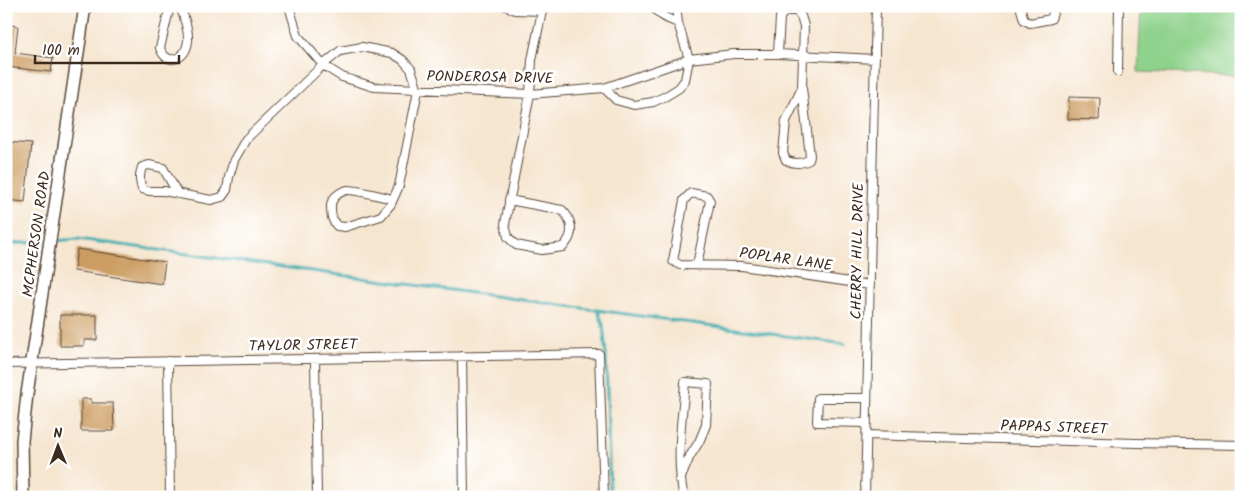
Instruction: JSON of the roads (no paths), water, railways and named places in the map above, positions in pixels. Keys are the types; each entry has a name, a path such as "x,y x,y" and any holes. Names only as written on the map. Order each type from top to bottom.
{"main road":[{"name":"MCPHERSON ROAD","path":"23,497 22,441 85,6"}],"street":[{"path":"170,6 160,48 162,54 169,58 178,58 184,54 188,42 187,28 180,6"},
{"name":"PONDEROSA DRIVE","path":"289,6 298,36 323,65 342,77 374,87 530,94 604,88 689,59 734,54 778,54 875,59"},
{"path":"506,6 514,10 543,9 532,60 530,94 509,200 505,224 508,237 516,245 542,250 563,247 570,238 571,227 567,214 562,210 509,200"},
{"path":"653,6 665,18 678,23"},
{"path":"604,88 616,100 634,106 653,102 680,88 685,80 689,59 678,23 676,6"},
{"name":"CHERRY HILL DRIVE","path":"865,497 876,6"},
{"path":"1020,6 1024,20 1030,23 1051,19 1053,13 1051,6"},
{"path":"1118,72 1119,6"},
{"path":"778,54 780,16 786,12 796,11 801,16 804,26 802,88 810,156 809,160 802,163 793,163 786,160 783,153 786,121 802,88"},
{"path":"178,194 162,168 149,165 142,167 139,174 140,183 142,189 149,192 164,191 178,194 211,200 222,197 227,190 228,177 234,160 246,139 340,51 362,47 392,53 403,60 410,69 418,90 399,186 391,204 381,216 345,227 337,226 332,222 331,201 337,194 348,190 393,199"},
{"name":"POPLAR LANE","path":"697,265 710,202 707,196 691,193 684,200 673,261 680,265 742,266 870,285"},
{"name":"TAYLOR STREET","path":"6,364 600,354 604,497"},
{"path":"462,356 464,497"},
{"path":"315,358 317,497"},
{"path":"168,361 170,497"},
{"path":"680,480 690,456 700,442 706,425 708,384 686,382 679,459 680,480 684,497"},
{"path":"867,398 818,398 817,422 867,423"},
{"name":"PAPPAS STREET","path":"867,435 1241,445"}],"waterway":[{"path":"53,241 78,239 845,344"},
{"path":"6,244 47,241"},
{"path":"598,311 603,324 606,355 610,497"}]}
